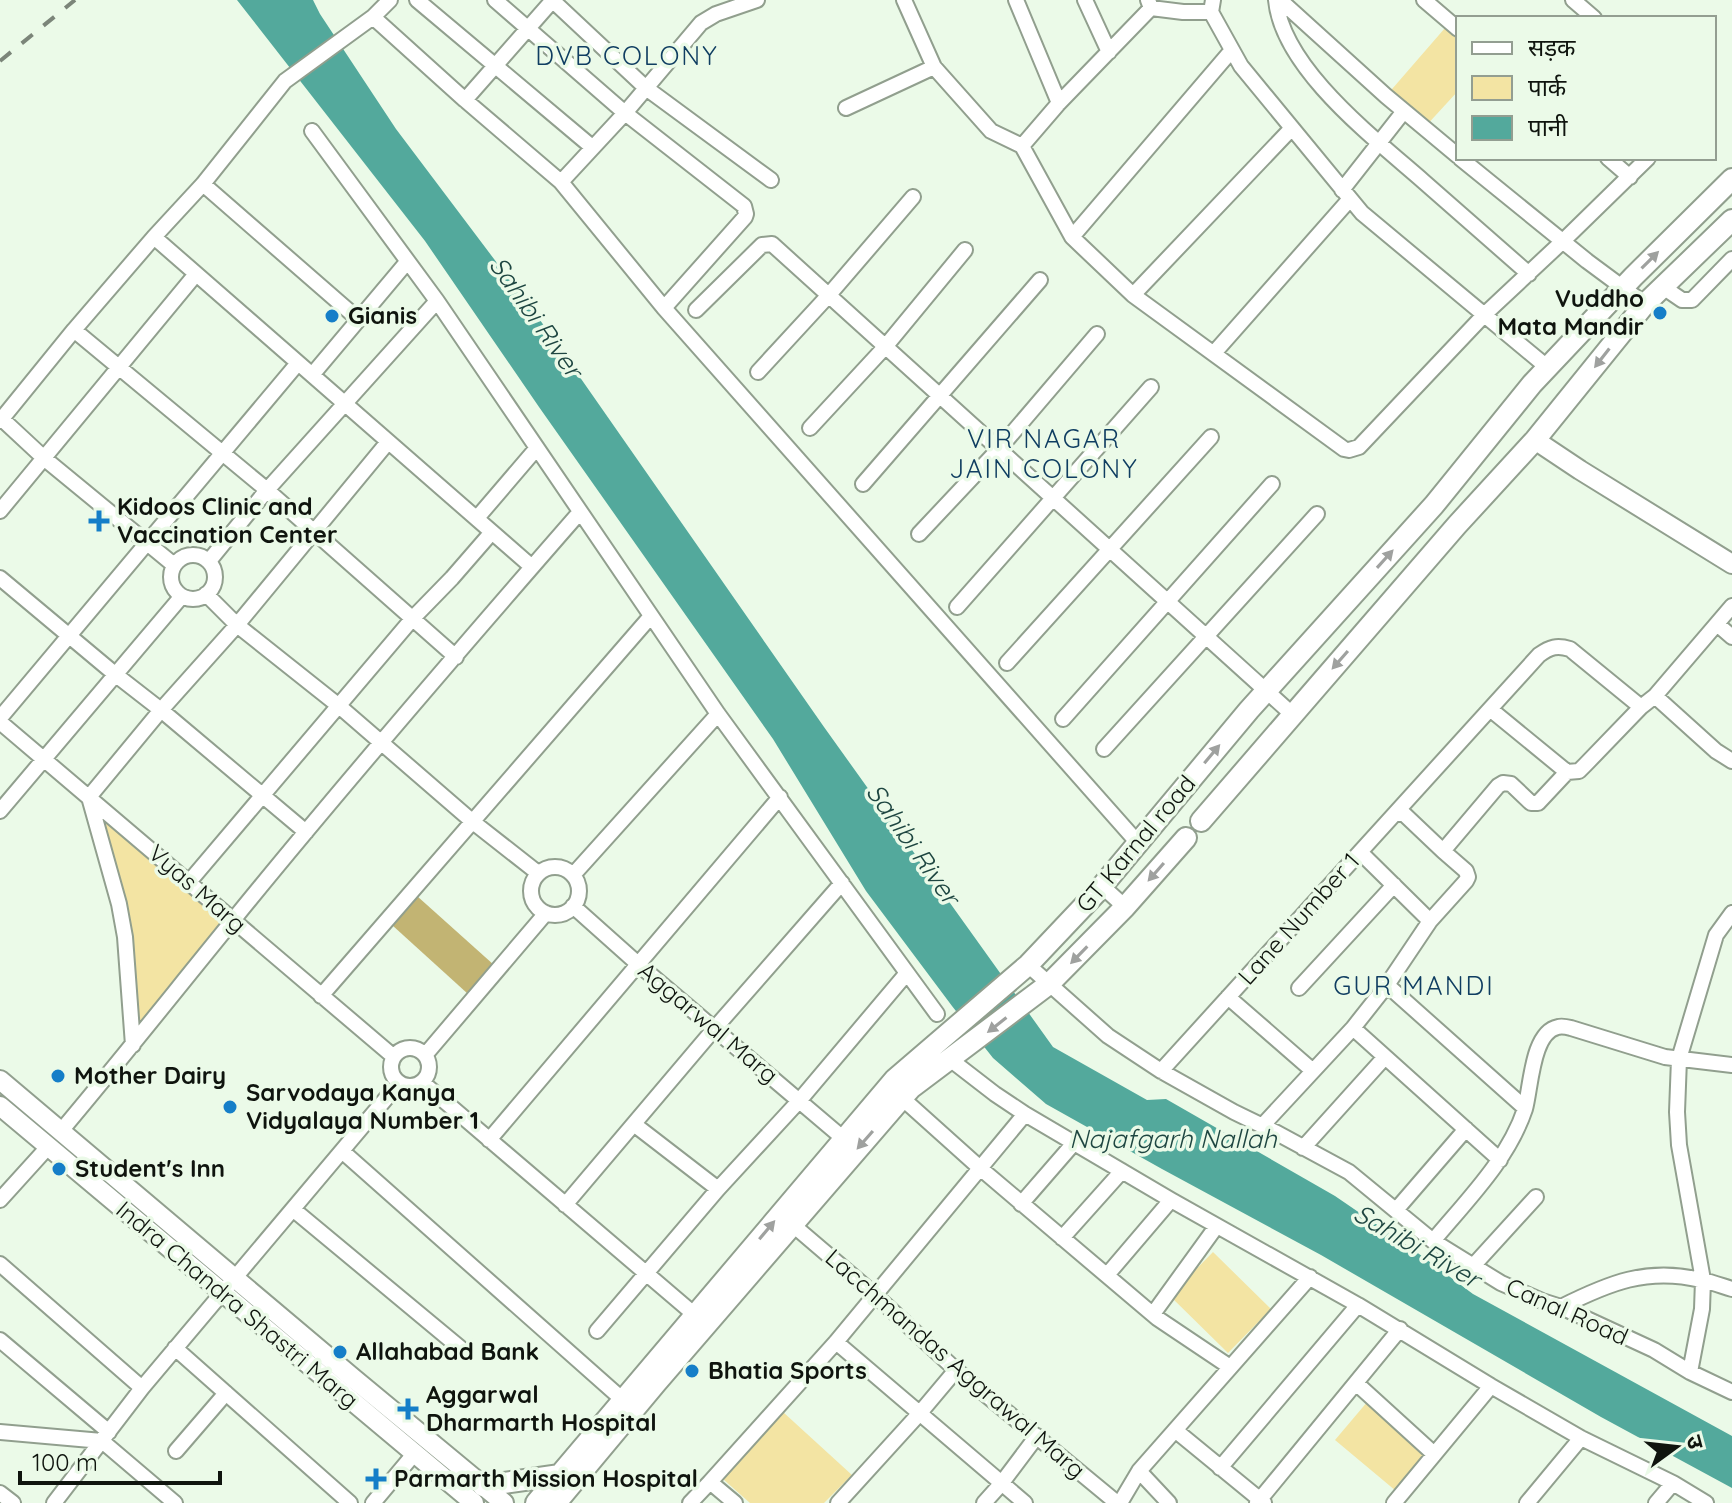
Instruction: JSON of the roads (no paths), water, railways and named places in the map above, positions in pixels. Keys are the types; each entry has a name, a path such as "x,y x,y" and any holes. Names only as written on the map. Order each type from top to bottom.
{"main road":[{"name":"GT Karnal road","path":"563,1492 623,1400 895,1079 1019,972 1102,886 1266,691 1434,505 1547,367 1732,179"},
{"name":"GT Karnal road","path":"1201,821 1535,440 1645,304 1732,220"},
{"name":"GT Karnal road","path":"536,1503 563,1492 911,1088 1049,984 1125,907 1186,838"},
{"path":"479,1494 563,1492"}],"street":[{"path":"174,565 1,420 74,330 203,184 285,81 350,35 390,0"},
{"path":"417,0 592,147"},
{"path":"495,0 625,113 744,206 745,217 664,308"},
{"path":"465,100 552,0 646,88 771,180"},
{"path":"561,182 625,113 701,23 716,14 757,0"},
{"path":"904,0 934,67 991,131 1022,146 1072,237 1133,295 1344,449 1359,447 1485,314 1646,160"},
{"path":"1016,0 1059,103"},
{"path":"1085,0 1109,52"},
{"path":"1278,0 1456,154"},
{"path":"1278,0 1277,16 1299,59 1346,114 1529,274"},
{"path":"1424,0 1456,27"},
{"path":"1573,0 1592,16"},
{"path":"1022,146 1150,4 1183,12 1212,6 1241,66 1362,213 1547,367"},
{"path":"373,17 561,182 664,308 1138,843"},
{"path":"1072,237 1232,50"},
{"path":"846,108 934,67"},
{"path":"1214,353 1346,194 1404,111"},
{"path":"1133,295 1292,128"},
{"path":"312,131 437,301 718,714 937,1014"},
{"path":"1463,160 1645,304"},
{"path":"1610,160 1630,177"},
{"path":"203,184 358,319"},
{"path":"758,372 913,197"},
{"path":"154,237 532,567"},
{"path":"696,310 765,244 772,244 1293,715"},
{"path":"810,428 885,347 965,250"},
{"path":"1663,287 1682,300 1692,300 1732,259"},
{"path":"312,375 407,262"},
{"path":"0,511 196,274"},
{"path":"863,484 1040,280"},
{"path":"209,561 267,490 437,301"},
{"path":"74,330 267,490 456,657"},
{"path":"919,534 998,450 1097,334"},
{"path":"0,720 298,363"},
{"path":"957,607 1151,387"},
{"path":"1007,663 1211,437"},
{"path":"1535,440 1732,564"},
{"path":"133,1045 125,937 119,904 89,797 388,442"},
{"path":"477,518 536,449"},
{"path":"1063,719 1272,484"},
{"path":"61,1131 381,742 580,512"},
{"path":"1104,749 1317,514"},
{"path":"189,882 413,618 492,532"},
{"path":"194,555 202,557 209,561 215,575 214,582 206,594 194,599 182,596 174,588 171,576 174,565 180,559 194,555"},
{"path":"0,578 306,832"},
{"path":"206,594 237,625 538,873"},
{"path":"0,811 182,596"},
{"path":"1490,709 1567,772 1579,771 1655,696 1732,606"},
{"path":"321,996 651,616"},
{"path":"1717,624 1732,637"},
{"name":"Lane Number 1","path":"1161,1071 1539,655 1559,646 1570,649 1641,707"},
{"path":"1655,696 1716,751 1732,761"},
{"path":"573,875 718,714"},
{"name":"Vyas Marg","path":"0,720 394,1057"},
{"path":"1443,851 1498,786 1511,784 1535,804 1542,801 1567,772"},
{"path":"489,1140 780,797"},
{"path":"1262,1126 1353,1028 1387,985 1430,921 1468,877 1466,871 1404,814 1396,814"},
{"path":"1360,852 1430,921"},
{"path":"556,867 573,875 578,891 577,899 569,910 558,914 546,913 538,908 532,900 531,890 538,873 556,867"},
{"path":"565,1205 842,883"},
{"path":"1299,988 1394,885"},
{"path":"1102,886 1125,907"},
{"name":"Aggarwal Marg","path":"573,906 844,1139"},
{"path":"426,1054 546,913"},
{"path":"1690,1372 1702,1309 1703,1280 1679,1145 1679,1059 1716,935 1732,913"},
{"name":"Canal Road","path":"1019,972 1049,984 1108,1036 1161,1071 1349,1172 1433,1241 1501,1283 1654,1350 1732,1392"},
{"path":"597,1331 907,973"},
{"path":"1387,985 1525,1108"},
{"path":"1228,997 1313,1071"},
{"path":"1433,1241 1500,1160 1525,1108 1539,1043 1558,1027 1571,1028 1665,1057 1732,1065"},
{"path":"1353,1028 1500,1160"},
{"path":"410,1048 426,1054 429,1067 426,1078 411,1086 399,1083 392,1074 392,1062 398,1052 410,1048"},
{"path":"958,1055 995,1094 1025,1114 1216,1227 1400,1329 1581,1438 1673,1483 1706,1503"},
{"path":"1303,1148 1385,1057"},
{"name":"Indra Chandra Shastri Marg","path":"0,1080 61,1131 414,1454 479,1494 504,1503"},
{"path":"422,1082 695,1315"},
{"path":"54,1503 142,1388 399,1083"},
{"path":"902,1098 1021,1204 1153,1314 1230,1367"},
{"name":"Indra Chandra Shastri Marg","path":"0,1106 48,1147 228,1286 479,1494"},
{"path":"690,1503 836,1342 1025,1114"},
{"path":"635,1125 718,1189"},
{"path":"1396,1210 1466,1129"},
{"path":"1021,1204 1074,1143"},
{"path":"0,1200 48,1147"},
{"path":"342,1151 623,1400"},
{"path":"1062,1238 1122,1171"},
{"path":"0,1187 16,1182"},
{"path":"1473,1266 1536,1197"},
{"path":"1107,1275 1171,1200"},
{"path":"294,1210 465,1352"},
{"name":"Lacchmandas Aggrawal Marg","path":"793,1225 956,1370 1119,1503"},
{"path":"1153,1314 1216,1227"},
{"path":"0,1264 142,1388"},
{"path":"1561,1307 1597,1289 1643,1275 1672,1275 1732,1289"},
{"path":"1119,1503 1139,1471 1310,1277"},
{"path":"1220,1468 1358,1305"},
{"path":"1175,1430 1260,1502 1400,1329"},
{"path":"0,1340 175,1503"},
{"path":"836,1342 1025,1503"},
{"path":"175,1348 350,1503"},
{"path":"838,1503 956,1370"},
{"path":"1356,1383 1434,1454"},
{"path":"1394,1503 1491,1386"},
{"path":"176,1451 226,1393"},
{"path":"3,1429 106,1436"},
{"path":"984,1503 1037,1436"},
{"path":"1527,1503 1581,1438"},
{"path":"373,1503 414,1454"},
{"path":"1139,1471 1169,1503"},
{"path":"710,1482 735,1503"},
{"path":"1656,1503 1673,1483"},
{"path":"0,1493 13,1503"}],"water":[{"name":"Najafgarh Nallah","path":"237,0 313,0 396,129 540,320 824,727 1053,1047 1147,1100 1166,1099 1335,1196 1473,1294 1732,1436 1732,1488 1601,1417 1321,1255 1046,1104 993,1058 866,891 773,739 425,241"}],"railway":[{"path":"0,61 75,0"}],"place":[{"name":"Vuddho Mata Mandir","path":"1660,313"},
{"name":"Gianis","path":"332,316"},
{"name":"Kidoos Clinic and Vaccination Center","path":"99,521"},
{"name":"Mother Dairy","path":"58,1076"},
{"name":"Sarvodaya Kanya Vidyalaya Number 1","path":"230,1107"},
{"name":"Student's Inn","path":"59,1169"},
{"name":"Allahabad Bank","path":"340,1352"},
{"name":"Bhatia Sports","path":"692,1371"},
{"name":"Aggarwal Dharmarth Hospital","path":"408,1409"},
{"name":"Parmarth Mission Hospital","path":"376,1479"}],"district":[{"name":"DVB COLONY","path":"627,56"},
{"name":"VIR NAGAR JAIN COLONY","path":"1044,454"},
{"name":"GUR MANDI","path":"1414,986"}],"water label":[{"name":"Sahibi River","path":"536,317"},
{"name":"Sahibi River","path":"913,844"},
{"name":"Sahibi River","path":"1417,1246"}]}
